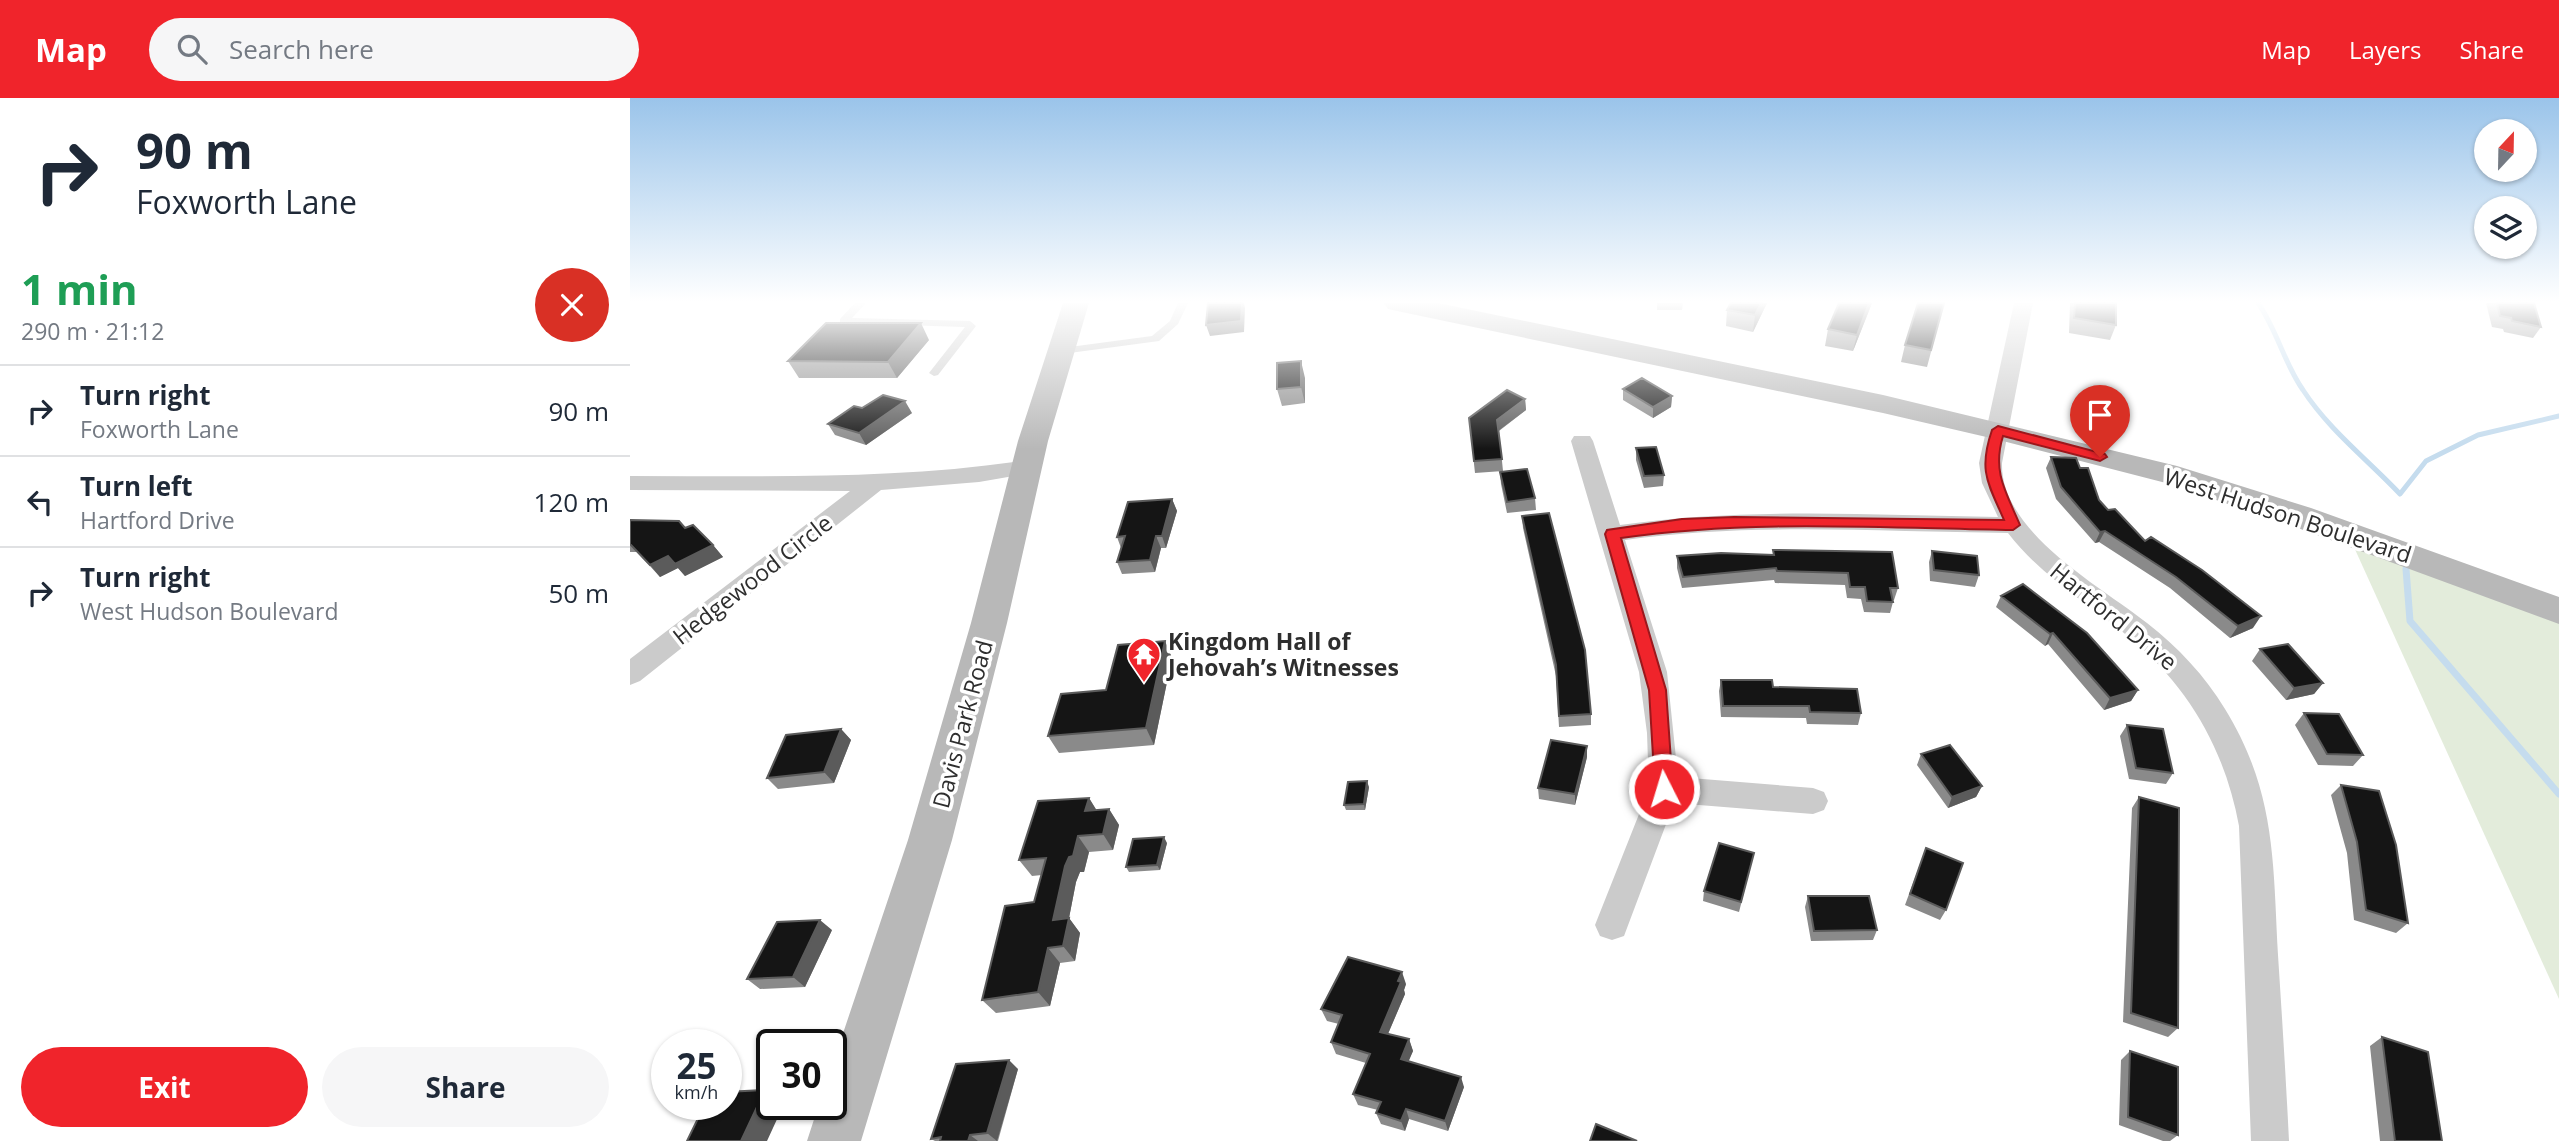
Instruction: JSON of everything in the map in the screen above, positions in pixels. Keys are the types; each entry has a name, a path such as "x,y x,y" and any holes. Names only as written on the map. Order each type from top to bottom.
{"main road":[{"name":"Davis Park Road","path":"834,1141 930,840 989,623 1033,441 1062,352"},
{"name":"West Hudson Boulevard","path":"1647,352 2164,452 2292,491 2559,586"},
{"name":"West Hudson Boulevard","path":"1698,352 1999,420 2287,512 2559,611"}],"street":[{"name":"Hartford Drive","path":"2014,352 1992,450 1991,475 2013,525 2051,567 2139,631 2184,673 2207,704 2238,761 2252,806 2255,826 2270,1141"},
{"path":"1582,441 1657,690 1664,789 1612,925"},
{"name":"Hedgewood Circle","path":"630,483 874,484 991,474 1028,467"},
{"name":"Hedgewood Circle","path":"630,674 874,484"},
{"path":"1612,534 1682,524 1734,522 2013,525"},
{"path":"1664,789 1813,801"}],"lane":[{"path":"934,373 951,352"}],"green space":[{"path":"2353,545 2559,622 2559,999"}],"building":[{"path":"797,352 897,352 888,362 788,361"},
{"path":"1301,361 1301,387 1277,389 1277,363"},
{"path":"1642,378 1672,396 1653,407 1623,389"},
{"path":"1507,390 1525,399 1497,420 1502,459 1474,461 1469,418"},
{"path":"883,395 905,401 859,433 828,424 854,406 862,408"},
{"path":"1656,447 1664,475 1644,476 1636,448"},
{"path":"2051,457 2076,458 2080,468 2088,468 2099,500 2108,510 2115,509 2145,541 2151,537 2202,570 2261,616 2238,626 2176,577 2105,531 2100,532 2061,487"},
{"path":"1527,469 1535,498 1507,502 1500,472"},
{"path":"1172,499 1162,536 1156,536 1150,560 1117,562 1125,536 1117,537 1128,502"},
{"path":"1549,513 1585,650 1591,714 1559,716 1556,665 1522,516"},
{"path":"630,520 679,521 685,528 693,525 713,545 675,564 668,556 650,565 630,544"},
{"path":"1773,550 1892,552 1898,588 1890,588 1893,602 1867,601 1865,587 1850,587 1848,573 1777,571 1776,568 1683,577 1677,556 1721,553 1774,555"},
{"path":"1932,551 1977,556 1979,575 1934,570"},
{"path":"2023,584 2087,633 2138,690 2110,698 2053,633 2050,634 2001,596"},
{"path":"1165,641 1146,728 1048,736 1061,694 1106,690 1118,645"},
{"path":"2288,644 2323,683 2294,688 2260,649"},
{"path":"1721,680 1772,680 1773,687 1857,689 1861,713 1810,712 1809,706 1723,706"},
{"path":"2304,713 2339,714 2363,755 2327,754"},
{"path":"2127,725 2163,729 2173,773 2136,768"},
{"path":"841,729 824,772 767,778 786,735"},
{"path":"1551,740 1587,746 1575,794 1538,788"},
{"path":"1950,745 1982,786 1952,797 1921,754"},
{"path":"1367,781 1364,804 1344,805 1348,782"},
{"path":"2341,785 2379,791 2396,845 2408,923 2366,910 2357,842"},
{"path":"2139,797 2179,808 2178,1028 2131,1013"},
{"path":"1089,798 1085,811 1109,809 1103,834 1078,836 1073,856 1069,857 1065,866 1053,920 1069,918 1063,946 1048,948 1038,992 982,1000 1005,906 1034,902 1046,858 1019,860 1038,801"},
{"path":"1164,837 1157,865 1126,867 1133,839"},
{"path":"1719,843 1754,853 1741,902 1704,891"},
{"path":"1926,848 1963,863 1946,910 1910,894"},
{"path":"1808,896 1869,896 1877,930 1814,931"},
{"path":"820,920 793,977 747,979 777,922"},
{"path":"1348,957 1402,972 1398,981 1401,982 1380,1032 1409,1039 1401,1059 1461,1077 1445,1121 1406,1109 1401,1121 1376,1113 1381,1102 1353,1094 1370,1054 1331,1042 1342,1015 1321,1009"},
{"path":"2382,1037 2428,1052 2442,1141 2395,1141"},
{"path":"2130,1051 2178,1067 2178,1135 2128,1117"},
{"path":"1009,1060 987,1133 970,1135 968,1141 940,1141 941,1137 931,1139 956,1064"},
{"path":"756,1090 756,1109 741,1141 687,1141 697,1120 742,1120 742,1091"},
{"path":"1596,1124 1637,1141 1590,1141"}],"waterway":[{"path":"2283,352 2296,380 2313,405 2400,494 2426,461 2478,435 2559,416"},
{"path":"2406,569 2410,621 2559,794"}],"place":[{"name":"Kingdom Hall of Jehovah’s Witnesses","path":"1144,684"}],"route":[{"path":"1664,789 1657,690 1612,534 1682,524 1734,522 2013,525 1991,475 1992,450 1998,430 2100,457"}]}
